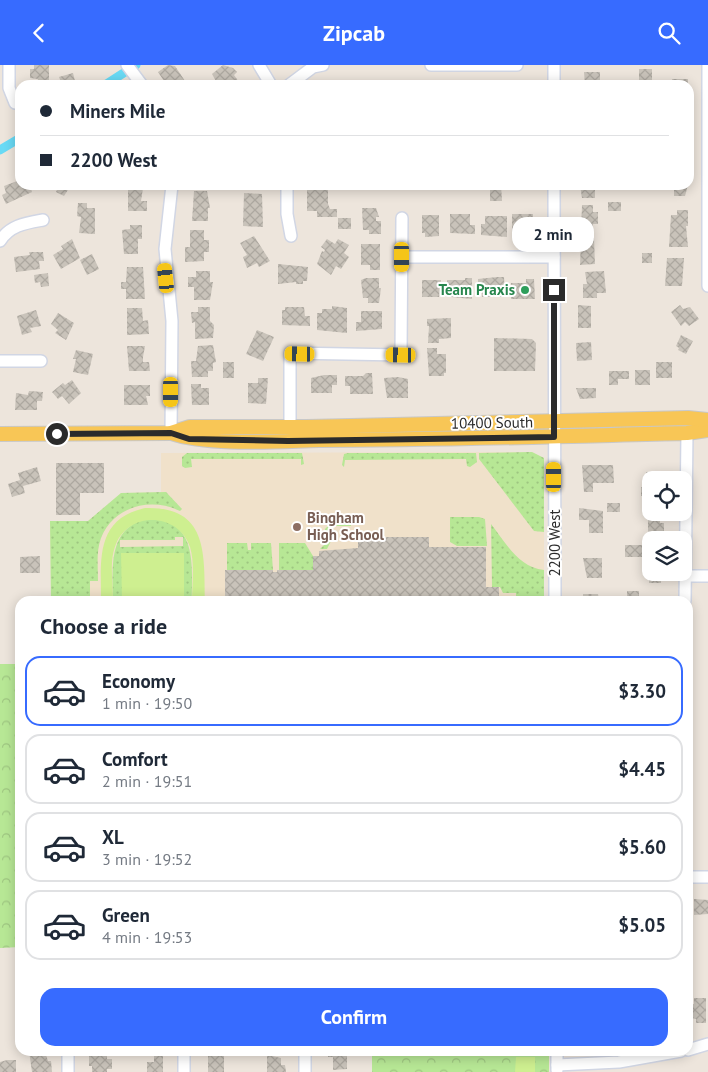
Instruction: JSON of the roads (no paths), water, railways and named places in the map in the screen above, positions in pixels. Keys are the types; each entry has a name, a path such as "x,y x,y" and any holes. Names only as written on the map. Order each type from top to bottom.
{"main road":[{"name":"10400 South","path":"171,433 190,427 290,427 688,418 708,420"},
{"name":"10400 South","path":"171,433 189,439 452,439 687,433 708,430"},
{"path":"0,434 171,433"}],"street":[{"path":"9,65 9,88 14,103"},
{"path":"259,65 268,80"},
{"path":"296,80 313,67 323,65"},
{"path":"431,65 517,65"},
{"path":"554,65 554,80"},
{"path":"708,65 708,286"},
{"path":"129,69 138,80"},
{"path":"171,190 165,249 172,321 171,433"},
{"path":"287,190 291,236"},
{"name":"2200 West","path":"554,190 555,596"},
{"path":"290,427 290,353 401,355 402,218"},
{"path":"0,241 9,230 16,226 43,220"},
{"path":"402,257 554,257"},
{"path":"0,361 41,361"},
{"path":"686,531 687,433"},
{"path":"692,576 708,576"},
{"path":"686,581 686,596"},
{"path":"693,877 708,877"},
{"path":"693,1048 708,1044"},
{"path":"68,1056 68,1072"},
{"path":"184,1056 184,1072"},
{"path":"305,1056 305,1072"},
{"path":"557,1068 618,1062 652,1056"}],"waterway":[{"path":"113,80 136,65"},
{"path":"0,150 15,141"}],"place":[{"name":"Team Praxis","path":"525,290"},
{"name":"Bingham High School","path":"297,527"}]}
